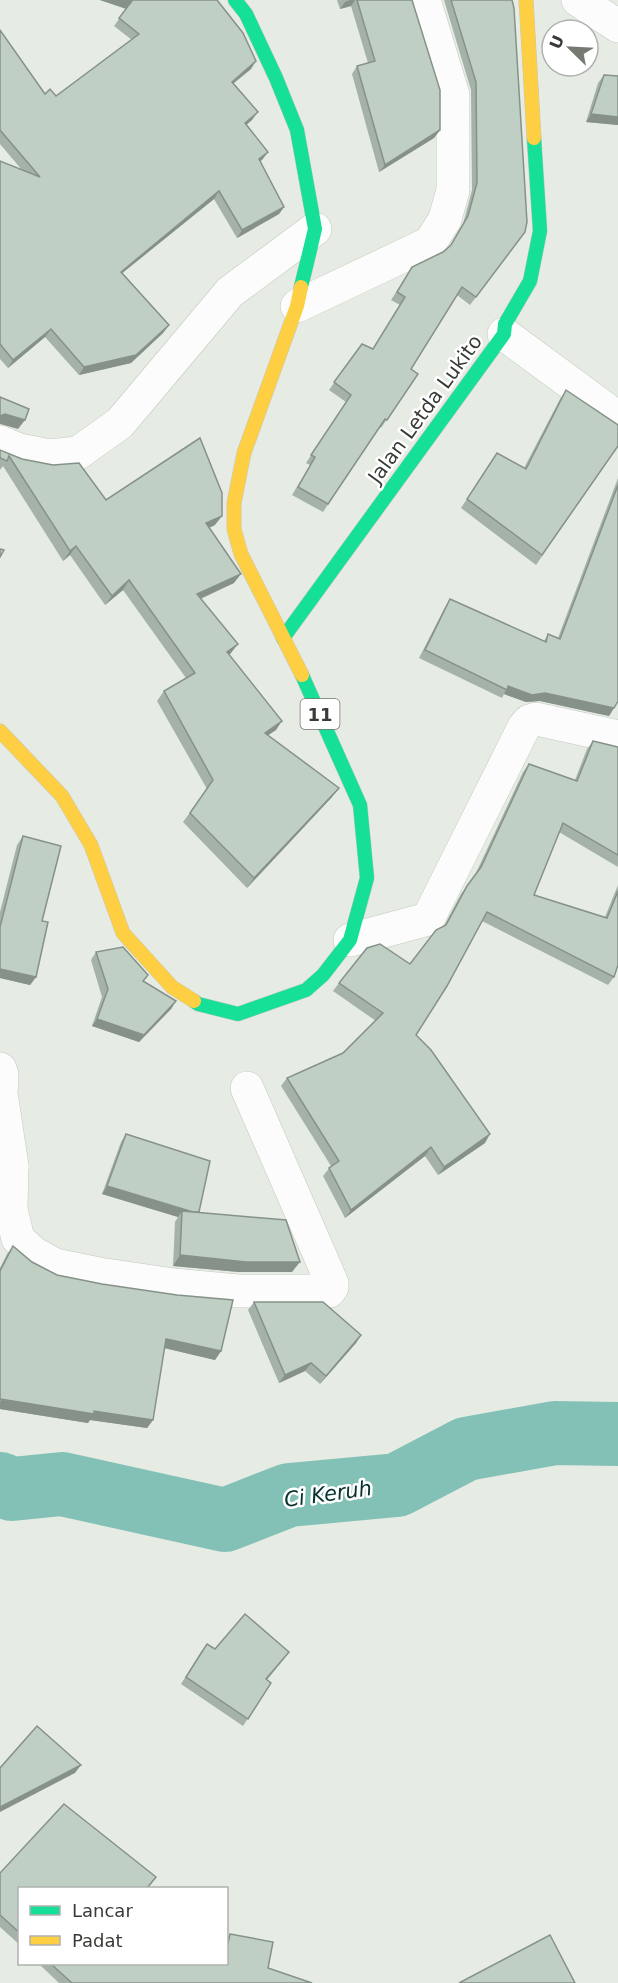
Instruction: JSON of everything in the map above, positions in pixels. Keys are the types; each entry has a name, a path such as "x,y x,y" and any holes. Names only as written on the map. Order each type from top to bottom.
{"main road":[{"name":"11","path":"0,730 62,796 91,845 123,933 172,987 198,1004 238,1014 306,990 323,975 350,940 367,878 360,805 308,686 241,554 234,529 234,503 244,453 297,306 315,229 297,130 246,14 235,0"},
{"name":"Jalan Letda Lukito","path":"283,638 504,334 505,324 530,281 540,231 526,0"}],"street":[{"path":"297,306 430,243 445,219 453,190 453,95 424,0"},
{"path":"578,0 618,27"},
{"path":"0,442 19,450 50,456 78,453 120,423 230,292 315,229"},
{"path":"504,334 618,418"},
{"path":"350,940 428,919 529,721 536,718 618,737"},
{"path":"0,1069 10,1209 18,1239 35,1254 55,1264 99,1274 184,1286 237,1291 329,1291 332,1283 247,1088"}],"building":[{"path":"128,0 217,0 243,33 256,61 232,82 258,112 245,123 268,152 259,159 284,207 242,230 219,191 121,272 169,325 136,355 84,367 51,329 13,360 0,344 0,161 40,177 0,130 0,30 45,94 50,89 56,96 139,34 119,18 132,1"},
{"path":"357,0 412,0 440,90 440,130 385,165 357,66 375,61"},
{"path":"451,0 512,0 527,222 525,232 476,297 462,287 411,369 418,374 328,504 298,487 315,457 311,455 351,395 334,382 362,344 373,349 405,297 397,292 412,267 443,252 451,245 468,216 477,183 476,82"},
{"path":"604,75 618,76 618,117 591,114"},
{"path":"566,390 618,425 618,446 542,555 467,499 497,453 526,469"},
{"path":"0,397 29,409 25,420 5,414 0,416"},
{"path":"200,438 222,493 222,516 206,523 241,574 197,594 238,644 227,652 282,721 265,733 339,788 254,878 190,813 213,780 164,691 195,673 129,580 112,596 76,546 70,551 9,456 7,461 0,458 0,450 22,459 53,465 79,463 106,500"},
{"path":"618,485 618,701 614,708 545,693 532,695 508,686 507,690 425,650 450,599 546,642 548,634 560,639"},
{"path":"593,741 618,747 618,855 563,823 534,895 607,918 618,891 618,965 614,977 487,912 447,986 416,1035 431,1050 490,1134 444,1167 431,1147 351,1210 329,1168 339,1161 287,1078 343,1053 383,1013 339,983 367,948 380,944 410,964 436,930 446,925 467,886 481,867 529,764 577,781"},
{"path":"23,836 61,846 42,921 48,922 36,977 0,969 0,927"},
{"path":"123,947 148,975 143,981 176,1001 144,1035 97,1019 108,989 96,952"},
{"path":"126,1134 210,1161 199,1212 107,1186"},
{"path":"182,1211 286,1220 300,1262 246,1262 180,1255"},
{"path":"13,1246 32,1262 57,1275 177,1295 233,1300 221,1351 166,1339 153,1420 94,1411 94,1414 0,1399 0,1271"},
{"path":"254,1302 323,1302 361,1335 326,1376 311,1363 285,1375"},
{"path":"245,1614 289,1652 266,1679 271,1683 248,1719 186,1677 207,1644 215,1649"},
{"path":"37,1726 81,1765 0,1807 0,1768"},
{"path":"64,1804 156,1877 148,1887 18,1887 18,1931 0,1915 0,1873"},
{"path":"230,1934 273,1942 268,1968 312,1983 72,1983 52,1965 228,1965"},
{"path":"550,1935 575,1983 459,1983"}],"waterway":[{"name":"Ci Keruh","path":"0,1484 12,1489 62,1484 225,1520 289,1495 397,1485 466,1449 555,1433 618,1434"}],"traffic: fast":[{"path":"235,0 246,14 297,130 315,229 301,287"},
{"path":"283,638 504,334 505,324 530,281 540,231 534,138"},
{"path":"194,1001 238,1014 306,990 323,975 350,940 367,878 360,805 302,675"}],"traffic: slow":[{"path":"526,0 534,138"},
{"path":"301,287 297,306 244,453 234,503 234,529 241,554 302,675"},
{"path":"0,731 62,796 91,845 123,933 172,987 194,1001"}]}
